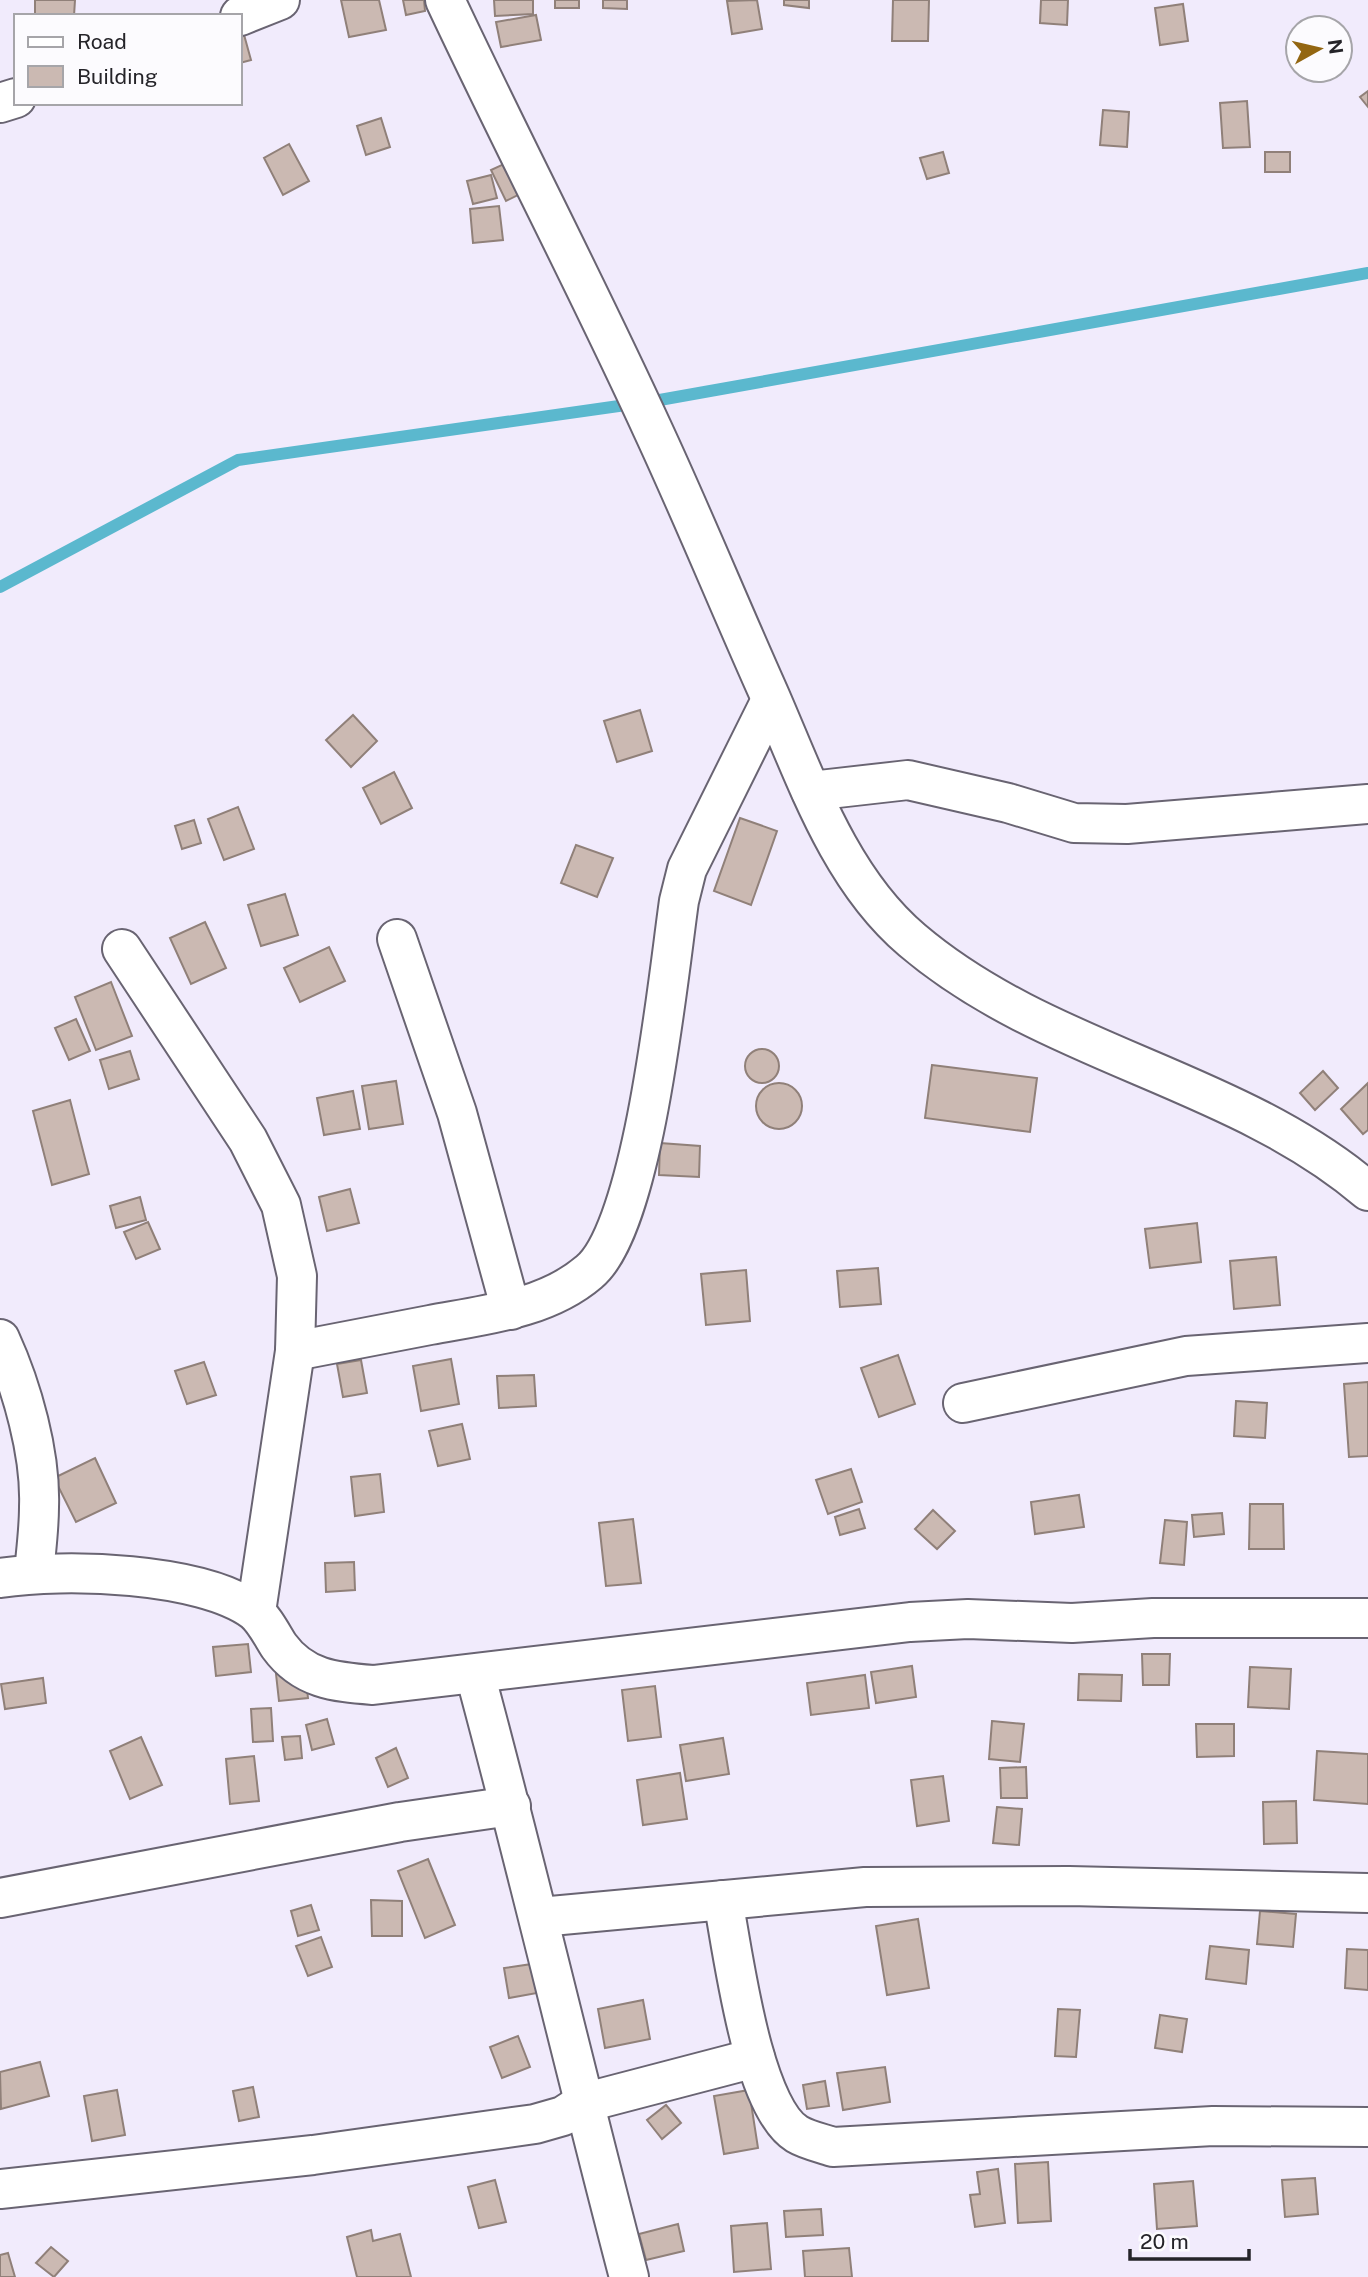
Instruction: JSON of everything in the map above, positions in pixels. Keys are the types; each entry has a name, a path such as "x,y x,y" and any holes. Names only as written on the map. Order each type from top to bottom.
{"street":[{"path":"242,15 280,0"},
{"path":"445,0 652,427 811,791 860,884 911,939 975,986 1034,1019 1282,1129 1368,1191"},
{"path":"295,1351 512,1310 558,1292 591,1272 614,1242 650,1109 679,901 687,869 771,700"},
{"path":"811,791 908,780 1008,803 1074,823 1127,824 1368,804"},
{"path":"397,939 457,1113 512,1310"},
{"path":"122,949 248,1140 281,1205 297,1276 295,1351 256,1612"},
{"path":"0,1339 11,1362 30,1428 39,1505 17,1576 124,1576 214,1590 256,1612 292,1664 331,1682 373,1685 910,1622 968,1619 1072,1623 1153,1618 1368,1618"},
{"path":"963,1403 1186,1356 1368,1343"},
{"path":"475,1674 540,1917 583,2103 629,2277"},
{"path":"0,1898 400,1822 511,1807"},
{"path":"540,1917 866,1887 1069,1886 1368,1893"},
{"path":"723,1900 755,2059 774,2109 796,2134 833,2147 1213,2126 1368,2127"},
{"path":"0,2189 313,2155 535,2124 563,2116 583,2103 755,2059"}],"building":[{"path":"35,0 75,0 74,14 35,14"},
{"path":"341,0 379,0 386,30 349,37"},
{"path":"403,0 424,0 425,11 406,15"},
{"path":"494,0 533,0 533,14 495,16"},
{"path":"555,0 579,0 579,8 555,8"},
{"path":"603,0 627,0 627,9 603,8"},
{"path":"757,0 762,29 732,34 727,1"},
{"path":"784,0 809,0 809,8 784,5"},
{"path":"893,0 929,0 928,41 892,41"},
{"path":"1041,0 1068,0 1067,25 1040,23"},
{"path":"1183,4 1188,41 1160,45 1155,8"},
{"path":"536,15 541,40 501,47 496,22"},
{"path":"242,31 251,60 242,62"},
{"path":"1368,91 1368,107 1360,97"},
{"path":"1247,101 1250,147 1223,148 1220,103"},
{"path":"1103,110 1129,112 1127,147 1100,145"},
{"path":"381,118 390,147 366,155 357,126"},
{"path":"289,144 309,181 283,195 264,158"},
{"path":"943,152 949,173 927,179 920,158"},
{"path":"1265,152 1290,152 1290,172 1265,172"},
{"path":"517,158 532,188 506,201 491,170"},
{"path":"491,175 497,198 473,204 467,181"},
{"path":"499,206 503,240 473,243 470,209"},
{"path":"640,710 652,751 617,762 604,721"},
{"path":"353,715 377,741 351,767 326,740"},
{"path":"394,772 412,808 381,824 363,788"},
{"path":"238,807 254,849 224,860 208,819"},
{"path":"740,818 777,831 751,905 714,891"},
{"path":"194,820 201,843 182,849 175,826"},
{"path":"576,845 613,858 597,897 561,883"},
{"path":"285,894 298,935 261,946 248,905"},
{"path":"205,922 226,968 191,984 170,938"},
{"path":"329,947 345,981 300,1002 284,968"},
{"path":"111,982 132,1036 96,1050 75,997"},
{"path":"76,1019 90,1051 69,1060 55,1028"},
{"path":"762,1049 774,1054 779,1066 774,1078 762,1083 750,1078 745,1066 750,1054"},
{"path":"130,1051 139,1079 109,1089 100,1060"},
{"path":"932,1065 1037,1078 1030,1132 925,1118"},
{"path":"1323,1071 1338,1088 1315,1110 1300,1093"},
{"path":"396,1081 403,1124 369,1129 362,1086"},
{"path":"779,1083 795,1090 802,1106 795,1122 779,1129 763,1122 756,1106 763,1090"},
{"path":"1368,1083 1368,1130 1363,1134 1341,1109"},
{"path":"353,1091 360,1129 324,1135 317,1098"},
{"path":"70,1100 89,1174 52,1185 33,1111"},
{"path":"660,1143 700,1146 699,1177 659,1175"},
{"path":"350,1189 359,1223 327,1231 319,1197"},
{"path":"140,1197 146,1220 116,1228 110,1206"},
{"path":"148,1222 160,1249 136,1259 124,1232"},
{"path":"1197,1223 1201,1262 1150,1268 1145,1229"},
{"path":"1276,1257 1280,1305 1234,1309 1230,1261"},
{"path":"878,1268 881,1304 840,1307 837,1271"},
{"path":"746,1270 750,1321 706,1325 701,1274"},
{"path":"898,1355 915,1404 879,1417 861,1368"},
{"path":"451,1359 459,1404 421,1411 413,1366"},
{"path":"361,1360 367,1393 343,1397 337,1364"},
{"path":"204,1362 216,1395 187,1404 175,1371"},
{"path":"534,1375 536,1406 499,1408 497,1376"},
{"path":"1368,1382 1368,1456 1349,1457 1344,1384"},
{"path":"1236,1401 1267,1403 1265,1438 1234,1436"},
{"path":"462,1424 470,1459 438,1466 429,1431"},
{"path":"95,1458 116,1503 76,1522 54,1478"},
{"path":"851,1469 862,1502 828,1514 816,1480"},
{"path":"380,1474 384,1512 355,1516 351,1477"},
{"path":"1079,1495 1084,1527 1035,1534 1031,1502"},
{"path":"1250,1504 1283,1504 1284,1549 1249,1549"},
{"path":"859,1509 865,1528 840,1535 835,1517"},
{"path":"933,1510 955,1531 937,1549 915,1529"},
{"path":"1222,1513 1224,1534 1194,1537 1192,1515"},
{"path":"633,1519 641,1583 606,1586 599,1523"},
{"path":"1165,1520 1187,1522 1184,1565 1160,1563"},
{"path":"354,1562 355,1590 326,1592 325,1563"},
{"path":"248,1644 251,1672 216,1676 213,1647"},
{"path":"1142,1654 1170,1654 1169,1685 1143,1685"},
{"path":"912,1666 916,1697 876,1703 871,1672"},
{"path":"1250,1667 1291,1669 1289,1709 1248,1707"},
{"path":"305,1672 308,1698 279,1701 276,1674"},
{"path":"1079,1674 1122,1675 1121,1701 1078,1700"},
{"path":"865,1675 869,1708 811,1715 807,1683"},
{"path":"43,1678 46,1703 5,1709 1,1684"},
{"path":"655,1686 661,1737 628,1741 622,1690"},
{"path":"271,1708 273,1741 253,1742 251,1709"},
{"path":"327,1719 334,1744 312,1750 306,1725"},
{"path":"992,1721 1024,1724 1020,1762 989,1759"},
{"path":"1196,1724 1234,1724 1234,1756 1197,1757"},
{"path":"300,1736 302,1758 285,1760 282,1737"},
{"path":"141,1737 162,1785 130,1799 110,1751"},
{"path":"723,1738 729,1774 686,1781 680,1745"},
{"path":"396,1748 408,1778 388,1787 376,1758"},
{"path":"1317,1751 1368,1754 1368,1804 1314,1800"},
{"path":"254,1756 259,1801 230,1804 226,1759"},
{"path":"1026,1767 1027,1798 1001,1798 1000,1768"},
{"path":"680,1773 687,1819 643,1825 637,1780"},
{"path":"943,1776 949,1821 917,1826 911,1780"},
{"path":"1296,1801 1297,1843 1264,1844 1263,1802"},
{"path":"997,1807 1022,1809 1019,1845 993,1843"},
{"path":"428,1859 455,1925 425,1938 398,1871"},
{"path":"371,1900 402,1901 402,1936 372,1936"},
{"path":"311,1905 319,1930 298,1936 291,1911"},
{"path":"1260,1911 1296,1914 1293,1947 1257,1944"},
{"path":"918,1919 929,1988 887,1995 876,1926"},
{"path":"321,1937 332,1967 308,1976 296,1946"},
{"path":"1210,1946 1249,1950 1246,1984 1206,1979"},
{"path":"1347,1949 1368,1950 1368,1990 1345,1988"},
{"path":"532,1964 537,1993 509,1998 504,1968"},
{"path":"643,2000 650,2039 605,2048 598,2009"},
{"path":"1058,2009 1080,2010 1076,2057 1055,2056"},
{"path":"1160,2015 1187,2019 1182,2052 1155,2048"},
{"path":"518,2036 530,2067 502,2078 490,2047"},
{"path":"40,2062 49,2096 1,2109 0,2072"},
{"path":"885,2067 890,2102 843,2110 837,2073"},
{"path":"825,2081 829,2106 807,2109 803,2085"},
{"path":"253,2087 259,2117 239,2121 233,2091"},
{"path":"117,2090 125,2135 92,2141 84,2096"},
{"path":"749,2090 758,2148 724,2154 714,2096"},
{"path":"666,2105 681,2123 662,2139 647,2120"},
{"path":"1048,2162 1051,2221 1018,2223 1015,2164"},
{"path":"998,2169 1005,2223 975,2227 970,2195 980,2194 977,2172"},
{"path":"1315,2178 1318,2214 1285,2217 1282,2180"},
{"path":"495,2180 506,2222 479,2228 468,2187"},
{"path":"1193,2181 1197,2226 1157,2229 1154,2184"},
{"path":"821,2209 823,2235 786,2237 784,2211"},
{"path":"767,2223 771,2269 734,2272 731,2226"},
{"path":"678,2224 684,2251 646,2260 639,2234"},
{"path":"371,2230 373,2241 400,2234 411,2277 357,2277 347,2237"},
{"path":"51,2247 68,2261 54,2277 36,2263"},
{"path":"849,2248 852,2277 805,2277 803,2251"},
{"path":"8,2253 15,2277 0,2277 0,2255"}],"waterway":[{"path":"0,587 238,460 654,401 1368,273"}]}
